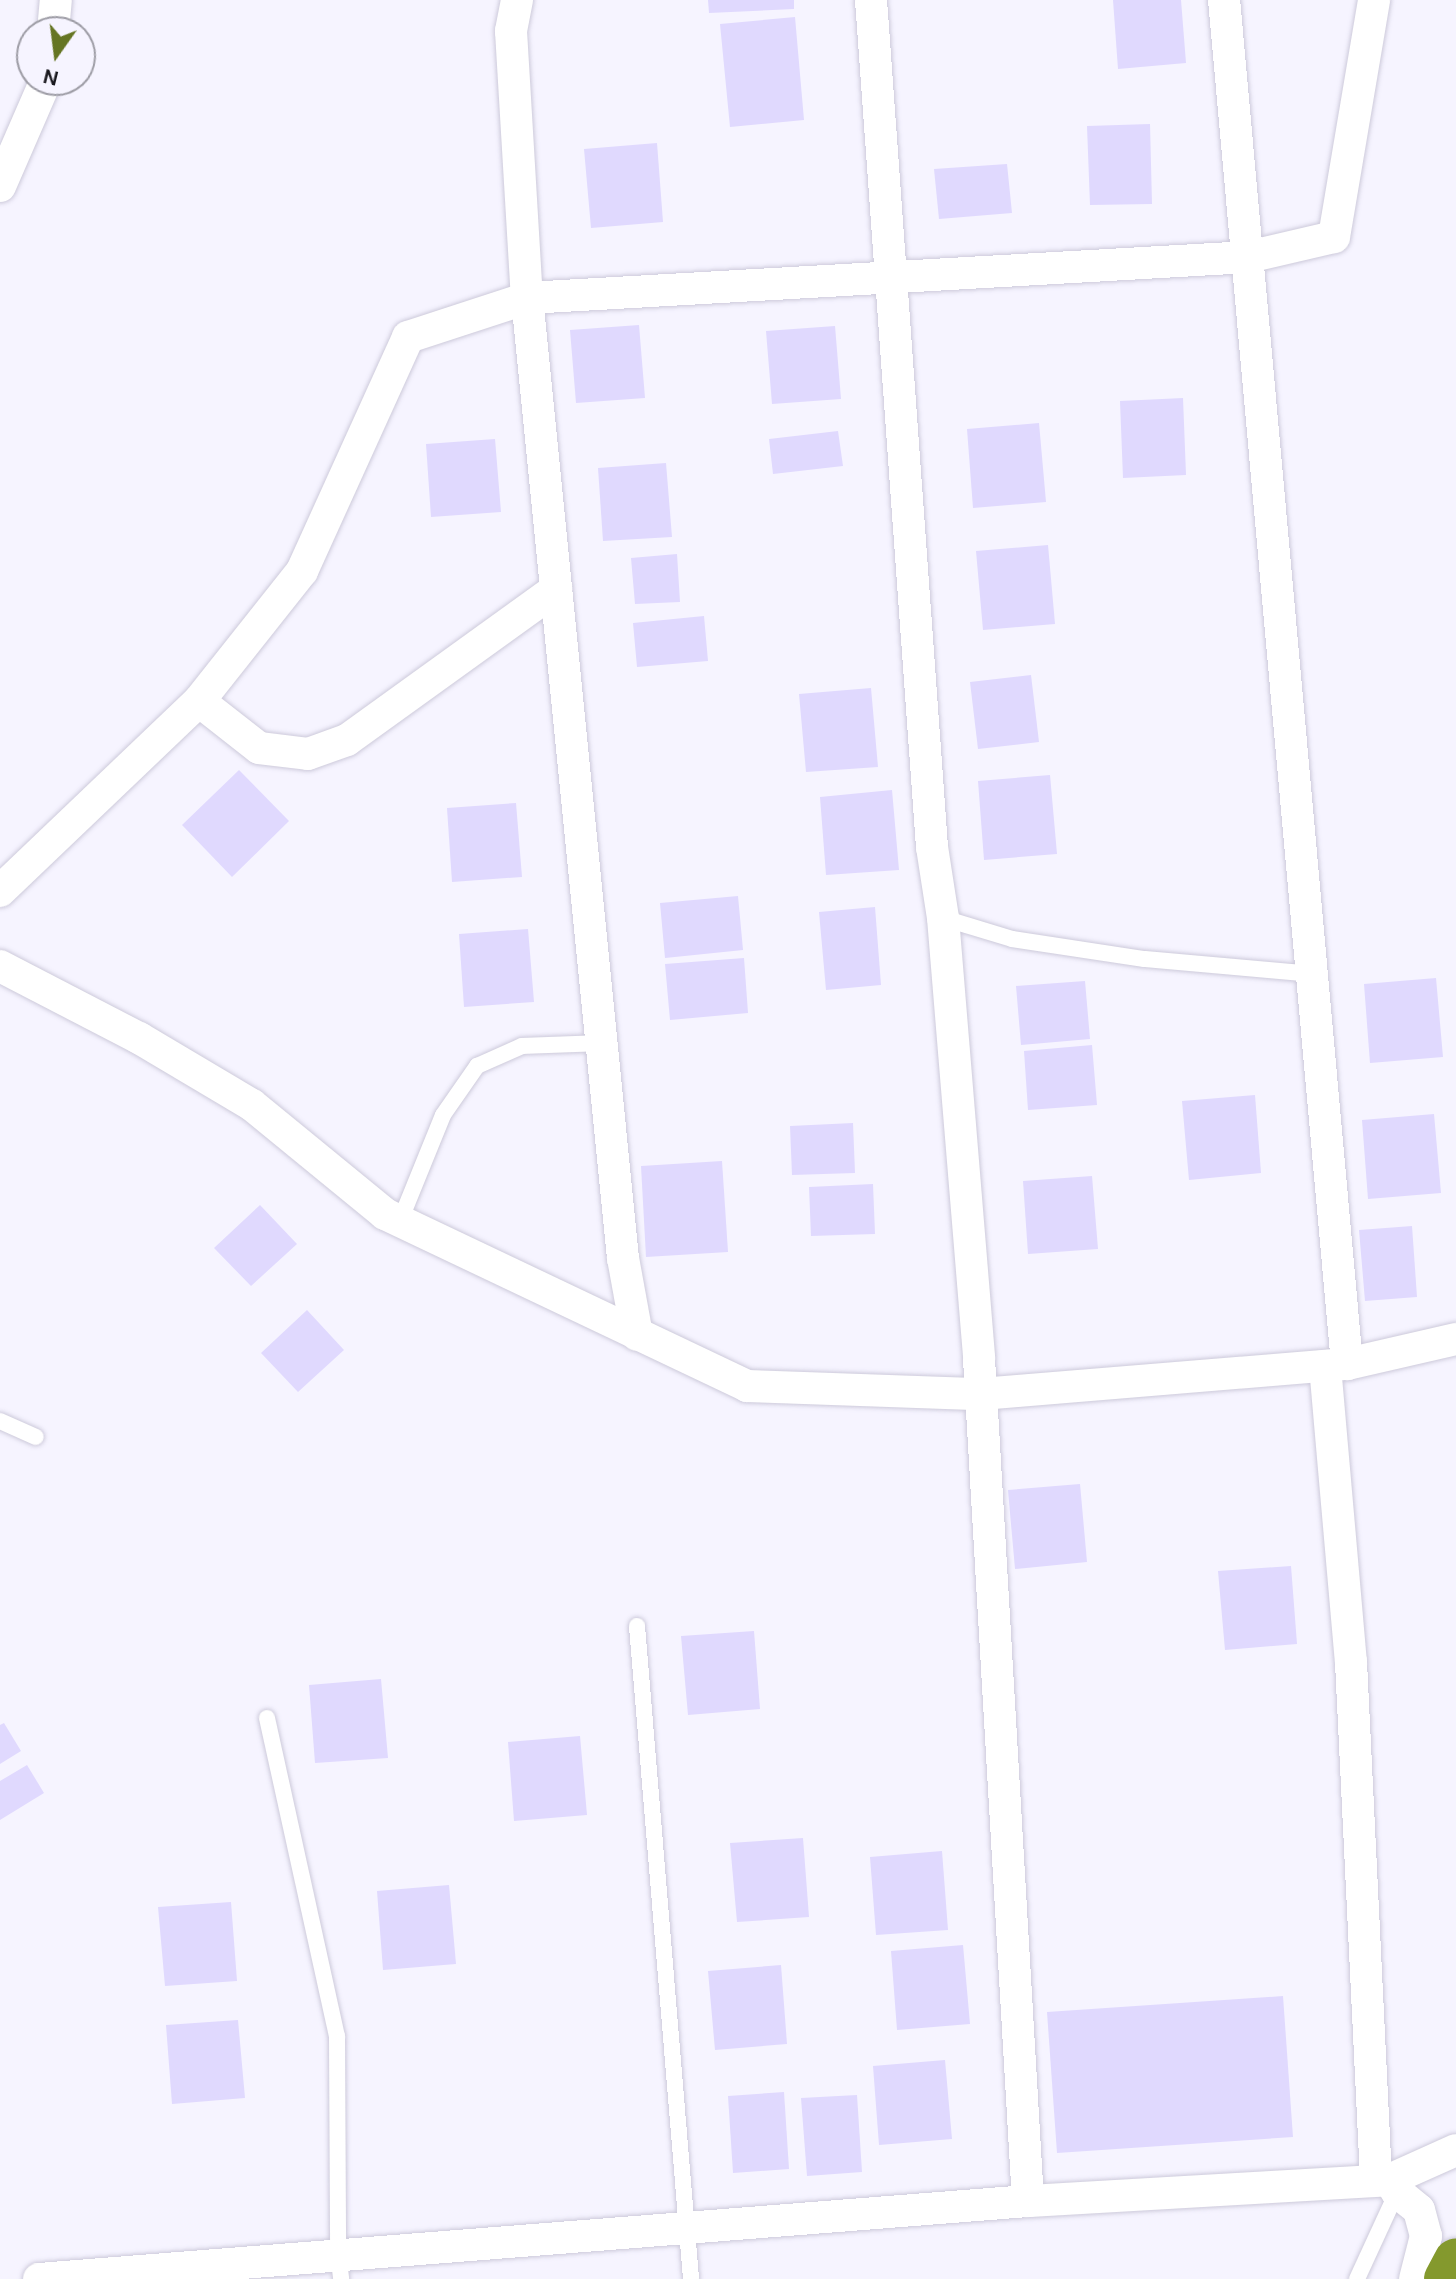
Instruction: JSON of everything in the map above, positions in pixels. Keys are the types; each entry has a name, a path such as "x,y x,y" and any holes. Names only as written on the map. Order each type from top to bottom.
{"highway":[{"path":"1446,2279 1456,2260"}],"street":[{"path":"517,0 511,31 527,298 623,1258 637,1335"},
{"path":"871,0 932,847 943,918 981,1394 1028,2201"},
{"path":"1224,0 1313,974 1351,1662 1387,2183 1419,2210 1426,2236 1415,2279"},
{"path":"0,891 199,701 302,571 408,337 527,298 1248,257 1334,237 1374,0"},
{"path":"0,186 39,96"},
{"path":"199,701 259,748 308,754 347,740 556,589"},
{"path":"0,966 139,1038 252,1105 385,1214 747,1386 981,1394 1336,1365 1456,1339"},
{"path":"39,2279 340,2266 686,2227 1028,2201 1387,2183 1456,2150"}],"lane":[{"path":"943,918 1012,939 1145,959 1313,974"},
{"path":"400,1221 443,1115 477,1066 522,1046 602,1043"},
{"path":"0,1421 36,1437"},
{"path":"637,1626 691,2279"},
{"path":"267,1718 337,2036 340,2266"},
{"path":"1357,2279 1387,2183"}],"building":[{"path":"708,0 794,0 794,9 709,13"},
{"path":"1113,0 1181,0 1186,63 1118,69"},
{"path":"795,17 804,120 730,127 720,24"},
{"path":"1150,124 1152,204 1090,205 1087,126"},
{"path":"657,143 663,222 591,228 584,149"},
{"path":"1007,164 1012,213 939,219 934,169"},
{"path":"639,325 645,398 576,403 570,330"},
{"path":"835,326 841,399 772,404 766,331"},
{"path":"1183,398 1186,475 1123,478 1120,401"},
{"path":"1039,423 1046,502 973,508 967,429"},
{"path":"838,431 843,466 773,474 769,439"},
{"path":"495,439 501,512 431,517 426,444"},
{"path":"666,463 672,537 603,541 598,468"},
{"path":"1048,545 1055,624 983,630 976,551"},
{"path":"677,554 680,602 635,604 631,558"},
{"path":"704,616 708,661 637,667 633,623"},
{"path":"1031,675 1039,742 978,749 970,682"},
{"path":"871,688 878,767 806,772 799,694"},
{"path":"239,770 289,821 232,877 182,825"},
{"path":"1050,775 1057,854 984,860 978,781"},
{"path":"892,790 899,870 826,875 820,797"},
{"path":"516,803 522,877 452,882 447,808"},
{"path":"738,896 743,950 665,958 660,903"},
{"path":"875,907 881,985 826,990 819,912"},
{"path":"528,929 534,1002 464,1007 459,934"},
{"path":"744,958 748,1013 670,1020 665,964"},
{"path":"1436,978 1443,1057 1370,1063 1364,984"},
{"path":"1085,981 1090,1039 1021,1045 1016,986"},
{"path":"1092,1045 1097,1105 1028,1110 1024,1051"},
{"path":"1255,1095 1261,1173 1189,1180 1182,1101"},
{"path":"1434,1114 1441,1193 1368,1199 1362,1120"},
{"path":"853,1123 855,1173 792,1175 790,1126"},
{"path":"722,1161 728,1252 646,1257 641,1166"},
{"path":"1092,1176 1098,1249 1028,1254 1023,1181"},
{"path":"873,1184 875,1234 811,1236 809,1187"},
{"path":"260,1205 297,1244 251,1286 214,1248"},
{"path":"1412,1226 1417,1297 1365,1301 1359,1230"},
{"path":"307,1310 344,1350 298,1392 261,1353"},
{"path":"1080,1484 1087,1562 1015,1569 1008,1490"},
{"path":"1291,1566 1297,1644 1225,1650 1218,1571"},
{"path":"754,1631 760,1709 688,1715 681,1636"},
{"path":"381,1679 388,1758 315,1763 309,1685"},
{"path":"4,1723 21,1751 0,1764 0,1725"},
{"path":"580,1736 587,1815 514,1821 508,1742"},
{"path":"27,1765 44,1793 0,1820 0,1781"},
{"path":"803,1838 809,1917 737,1922 730,1843"},
{"path":"942,1851 948,1930 876,1935 870,1857"},
{"path":"449,1885 456,1964 383,1970 377,1891"},
{"path":"231,1902 237,1981 165,1986 158,1907"},
{"path":"963,1945 970,2024 897,2030 891,1951"},
{"path":"781,1965 787,2044 715,2050 708,1971"},
{"path":"1283,1996 1293,2137 1057,2153 1047,2012"},
{"path":"238,2020 245,2098 172,2104 166,2025"},
{"path":"945,2060 952,2139 879,2145 873,2066"},
{"path":"784,2092 789,2169 733,2173 728,2096"},
{"path":"857,2095 862,2172 807,2176 801,2098"}]}
